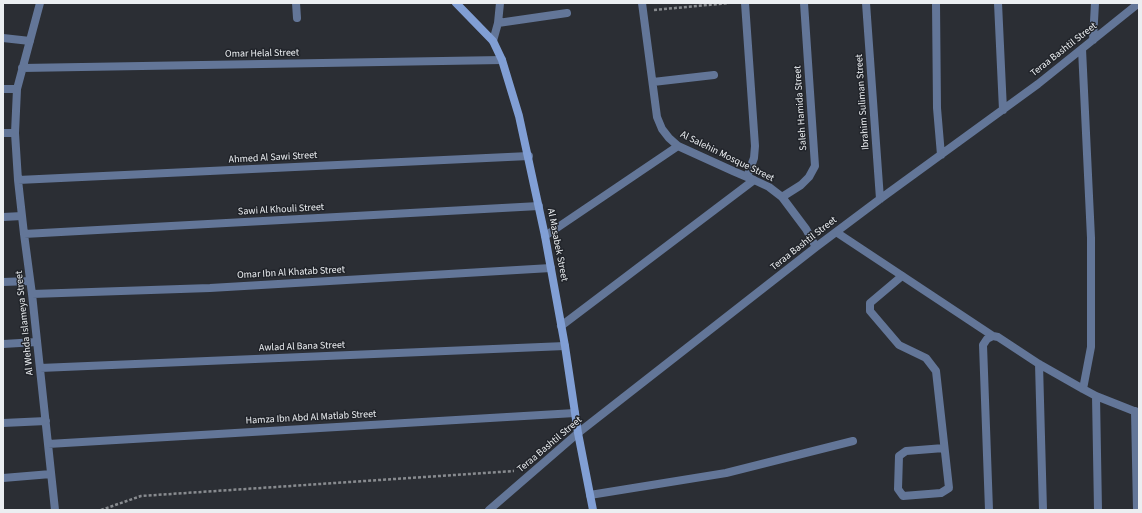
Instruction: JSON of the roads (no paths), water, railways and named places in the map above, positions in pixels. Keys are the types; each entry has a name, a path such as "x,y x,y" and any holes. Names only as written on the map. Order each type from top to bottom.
{"street":[{"name":"Al Wehda Islameya Street","path":"40,3 17,90 15,133 18,180 32,294 55,510"},
{"path":"296,3 297,18"},
{"name":"Al Masabek Street","path":"456,3 493,41 502,60 519,116 529,156 551,268 592,510"},
{"path":"493,41 498,23 500,3"},
{"path":"561,326 751,179 755,146 745,3"},
{"name":"Saleh Hamida Street","path":"782,197 801,185 809,177 815,166 804,3"},
{"name":"Ibrahim Suliman Street","path":"866,3 880,199"},
{"path":"936,3 937,108 941,155"},
{"path":"998,3 1003,110"},
{"path":"1093,40 1095,3"},
{"name":"Teraa Bashtil Street","path":"489,510 578,433 816,247 1003,110 1139,3"},
{"name":"Al Salehin Mosque Street","path":"643,7 657,118 662,129 678,146 769,187 782,197 806,229 816,247"},
{"path":"498,23 568,13"},
{"path":"3,38 30,41"},
{"path":"1082,49 1091,238 1091,347 1082,389"},
{"name":"Omar Helal Street","path":"22,68 502,60"},
{"path":"653,82 714,75"},
{"path":"3,89 17,90"},
{"path":"3,133 15,133"},
{"path":"545,236 678,146"},
{"name":"Ahmed Al Sawi Street","path":"18,180 529,156"},
{"name":"Sawi Al Khouli Street","path":"24,234 539,206"},
{"path":"3,217 22,216"},
{"path":"836,232 993,336 998,337 1039,364 1096,396 1137,412 1137,510"},
{"name":"Omar Ibn Al Khatab Street","path":"32,294 218,288 551,268"},
{"path":"902,276 870,303 870,311 899,345 926,358 936,371 944,448 948,488 941,493 903,496 898,489 898,456 906,451 944,448"},
{"path":"3,282 30,281"},
{"path":"989,510 983,345 987,339 993,336"},
{"path":"3,344 37,342"},
{"name":"Awlad Al Bana Street","path":"40,368 565,346"},
{"path":"1039,364 1043,510"},
{"path":"1096,396 1098,510"},
{"name":"Hamza Ibn Abd Al Matlab Street","path":"48,444 575,413"},
{"path":"3,423 46,420"},
{"path":"590,495 726,473 853,441"},
{"path":"3,478 52,474"}]}
